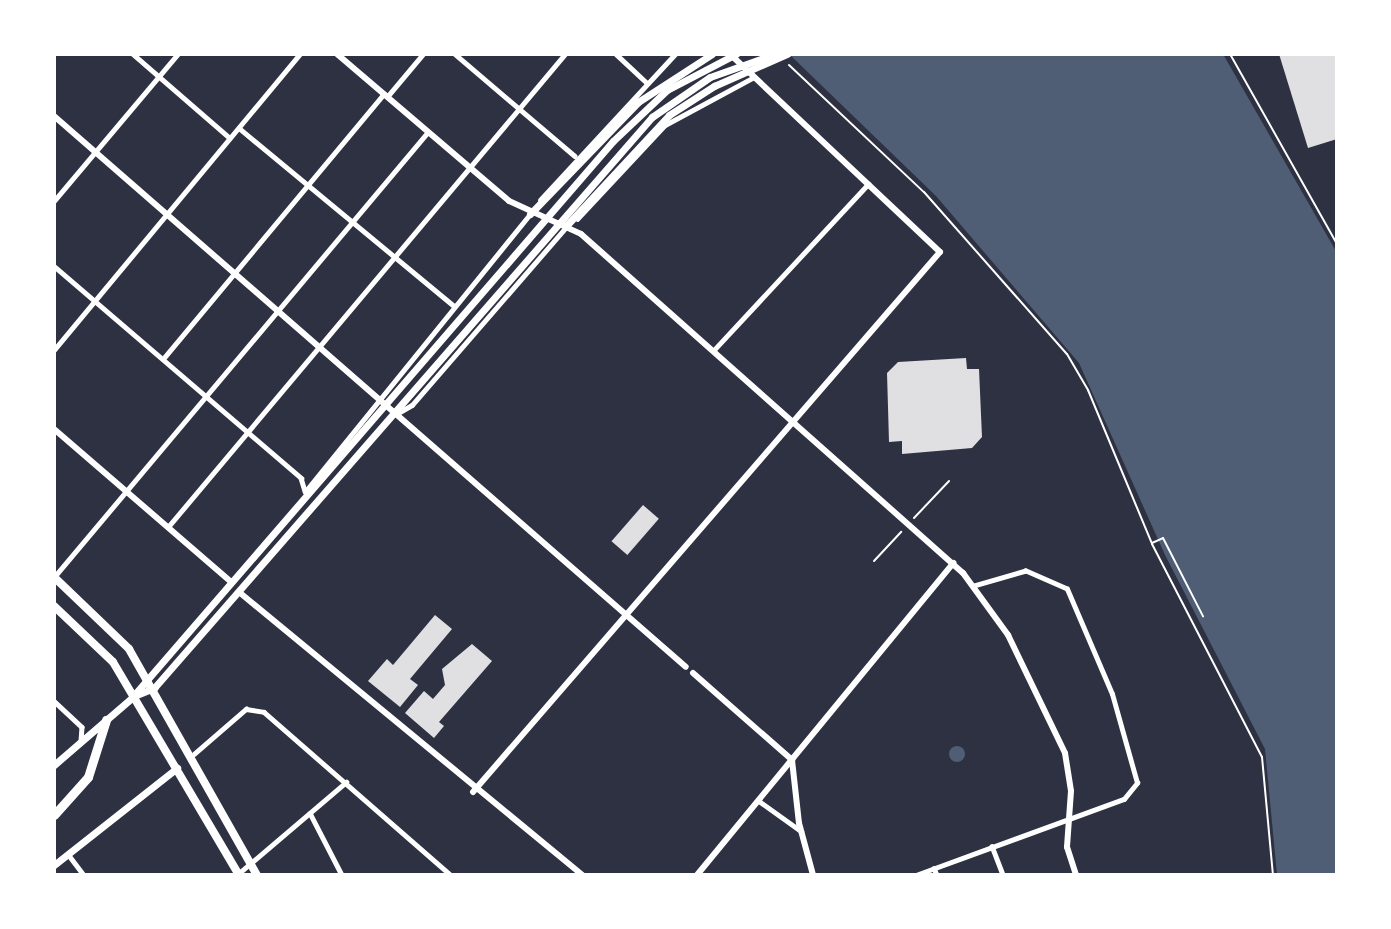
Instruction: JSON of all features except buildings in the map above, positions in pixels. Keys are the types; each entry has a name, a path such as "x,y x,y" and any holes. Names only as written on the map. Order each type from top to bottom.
{"highway":[{"path":"54,815 88,777 106,720"}],"main road":[{"path":"530,214 649,92 712,54"},
{"path":"54,765 134,696 147,677 382,398 411,372 644,109 692,74 736,54"},
{"path":"134,696 154,688 398,413 405,399 652,117 697,84 775,54"},
{"path":"566,226 608,177 691,100 787,54"},
{"path":"54,577 121,639 147,677 194,754 257,875"},
{"path":"54,606 105,652 134,696 238,874"},
{"path":"54,865 177,768"}],"street":[{"path":"133,54 230,138"},
{"path":"54,201 178,54"},
{"path":"54,350 300,54"},
{"path":"337,54 470,168 530,214 566,226 793,421 953,563 974,586 1008,635 1065,753 1069,817 1067,847 1076,875"},
{"path":"163,359 423,54"},
{"path":"455,54 575,156"},
{"path":"168,527 565,54"},
{"path":"616,54 646,82"},
{"path":"382,398 453,305 575,156 675,54"},
{"path":"474,792 624,613 940,252 730,54"},
{"path":"398,413 412,405 566,226 664,125 754,77"},
{"path":"54,116 382,398 686,667"},
{"path":"239,128 453,305"},
{"path":"54,577 428,132"},
{"path":"713,351 868,184"},
{"path":"54,266 301,478 305,492"},
{"path":"54,429 229,580"},
{"path":"697,875 953,563"},
{"path":"916,875 1129,797 1138,783 1085,624 1067,589 1037,572 1013,571 974,586"},
{"path":"239,592 474,792 582,875"},
{"path":"693,673 792,760 801,832 813,875"},
{"path":"54,701 82,727 81,743"},
{"path":"194,754 254,708 346,782 452,875"},
{"path":"238,874 346,782"},
{"path":"759,801 801,832"},
{"path":"310,813 342,875"},
{"path":"992,846 1003,875"},
{"path":"68,854 84,875"},
{"path":"934,868 937,875"}],"path":[{"path":"1230,54 1337,244"},
{"path":"788,63 924,192 1067,354 1088,390 1152,544 1262,757 1273,875"},
{"path":"1152,544 1163,538 1203,616"}],"water":[{"path":"789,54 1223,54 1337,253 1337,875 1277,875 1265,749 1165,555 1079,363 936,196"},
{"path":"957,746 963,748 963,760 957,762 951,760 949,754 951,748"}]}
